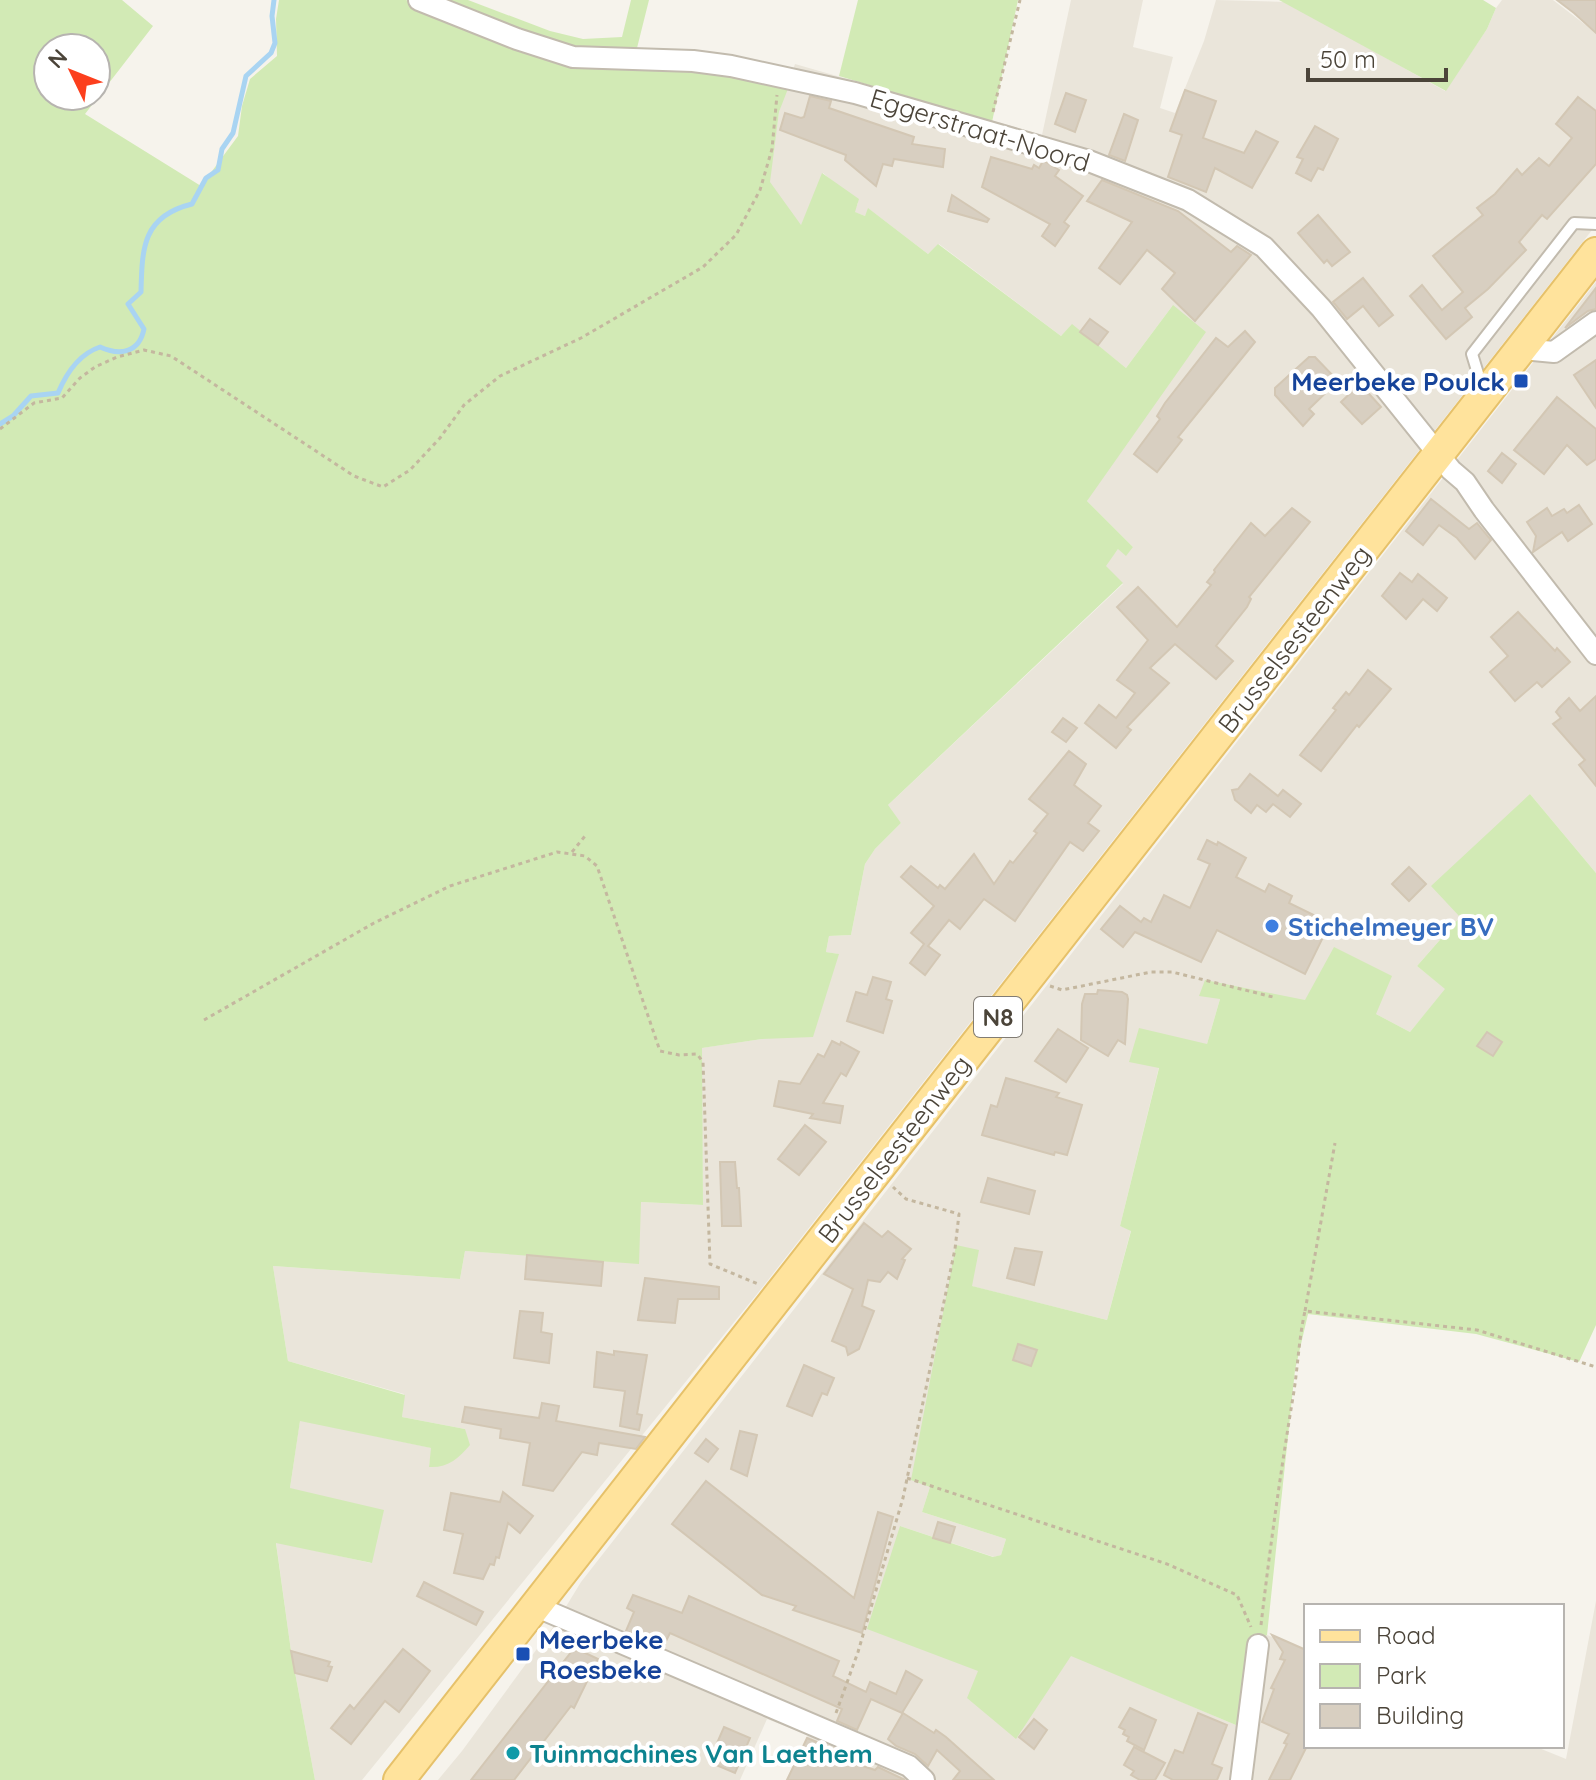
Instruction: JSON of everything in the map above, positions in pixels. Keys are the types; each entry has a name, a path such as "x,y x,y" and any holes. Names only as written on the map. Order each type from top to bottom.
{"main road":[{"name":"Brusselsesteenweg","path":"399,1780 1596,253"}],"street":[{"name":"Eggerstraat-Noord","path":"419,0 517,39 573,57 693,61 855,93 1089,161 1188,200 1264,247 1321,308 1451,470 1465,482 1596,654"},
{"path":"1521,349 1554,352 1596,322"},
{"path":"535,1606 909,1766 924,1780"},
{"path":"1241,1780 1258,1645"}],"lane":[{"path":"1485,395 1472,354 1574,223 1596,224"}],"path":[{"path":"988,131 1020,0"},
{"path":"0,429 34,403 62,398 95,367 144,350 171,356 354,476 383,487 410,470 440,438 464,405 500,376 581,338 703,267 736,235 760,190 772,149 776,98 783,77"},
{"path":"572,852 585,836"},
{"path":"204,1020 374,923 450,886 557,852 585,856 597,866 660,1051 679,1055 697,1054 703,1062 710,1264 780,1294"},
{"path":"1028,978 1062,990 1151,972 1172,972 1273,997"},
{"path":"1258,1645 1274,1509 1296,1378 1298,1342 1335,1143"},
{"path":"829,1732 858,1652 907,1478 955,1249 959,1214 906,1199 875,1172"},
{"path":"1305,1311 1477,1330 1596,1367"},
{"path":"907,1478 1167,1564 1237,1595 1258,1645"}],"shaded area":[{"path":"1071,0 1143,0 1133,47 1173,57 1160,108 1175,113 1204,41 1216,0 1286,2 1445,91 1487,29 1502,0 1553,0 1596,33 1596,225 757,1294 362,1780 315,1780 291,1651 276,1542 371,1563 290,1488 300,1420 432,1448 429,1466 465,1429 402,1417 404,1394 288,1361 273,1266 460,1279 465,1251 527,1255 641,1202 703,1205 701,1048 762,1039 838,954 826,952 829,936 851,935 865,864 901,823 887,806 1123,584 1105,566 1118,549 1133,547 1087,501 1173,305 1126,368 1072,325 1061,336 939,244 928,254 869,209 865,216 854,212 858,203 823,173 801,226 769,183 779,112 795,64 1042,135"},
{"path":"1596,282 1596,873 1530,794 1460,917 1417,966 1446,989 1410,1032 1376,1014 1306,1000 1220,999 1207,1044 1159,1067 1120,1226 1131,1230 1107,1320 971,1286 957,1245 930,1487 922,1512 1006,1539 1001,1555 994,1557 900,1526 1071,1655 1243,1728 1256,1640 1267,1635 1304,1649 1304,1748 1539,1748 1566,1759 1596,1601 1596,1780 786,1780 808,1735 767,1719 740,1780 438,1780 556,1623 581,1582"}],"green space":[{"path":"0,0 122,0 153,26 112,79 112,32 32,32 32,112 87,112 85,114 201,186 238,136 250,79 277,56 279,0 406,0 561,61 746,75 789,86 779,112 770,182 801,225 822,173 859,199 855,212 865,216 868,208 928,254 938,244 1061,336 1072,324 1126,368 1173,305 1206,332 1087,501 1133,547 1126,556 1118,549 1106,566 1123,583 888,805 901,823 865,864 851,935 829,936 826,952 839,954 813,1037 762,1039 702,1048 703,1205 641,1202 639,1264 465,1251 460,1279 273,1266 288,1361 405,1395 402,1417 465,1429 470,1445 452,1462 429,1467 431,1448 300,1421 290,1488 384,1510 372,1563 276,1543 291,1651 315,1780 0,1780"},
{"path":"443,0 468,0 550,31 583,39 622,37 631,0 649,0 636,52 587,50 558,44"},
{"path":"858,0 1018,0 992,122 839,76"},
{"path":"1279,0 1483,0 1496,8 1487,29 1446,91"},
{"path":"1530,794 1596,873 1596,1325 1579,1362 1476,1334 1308,1314 1295,1370 1267,1635 1256,1641 1243,1728 1071,1656 1016,1739 967,1698 978,1671 867,1629 900,1526 993,1557 1001,1555 1006,1539 922,1512 930,1487 911,1480 956,1245 979,1250 972,1286 1107,1320 1131,1231 1120,1226 1159,1068 1129,1062 1139,1028 1207,1044 1220,999 1199,996 1205,980 1305,1000 1334,947 1392,976 1376,1014 1410,1032 1445,989 1417,966 1460,917 1431,886"}],"building":[{"path":"1557,0 1596,0 1596,33 1574,13"},
{"path":"1185,90 1216,101 1203,138 1244,153 1256,131 1278,142 1252,188 1215,168 1206,192 1168,177 1182,135 1170,131"},
{"path":"1066,93 1086,100 1075,132 1055,124"},
{"path":"810,96 831,101 829,108 914,137 912,144 945,149 943,167 894,159 892,166 883,164 876,186 845,160 846,155 780,130 785,113 804,117"},
{"path":"1578,97 1596,111 1596,164 1547,219 1542,215 1519,242 1526,250 1465,308 1472,317 1446,339 1410,296 1422,285 1442,310 1463,292 1433,256 1483,215 1477,208 1495,194 1517,169 1522,175 1539,158 1549,166 1572,138 1556,124"},
{"path":"1124,114 1138,120 1125,161 1109,155"},
{"path":"1315,126 1338,139 1323,170 1318,168 1311,181 1296,173 1303,159 1297,157"},
{"path":"991,157 1032,169 1034,165 1039,168 1043,161 1046,162 1059,170 1055,176 1083,196 1064,222 1069,226 1055,246 1042,236 1050,224 982,187"},
{"path":"1102,180 1178,211 1231,252 1237,246 1251,255 1195,321 1162,289 1175,273 1147,250 1120,284 1099,268 1132,222 1087,201"},
{"path":"952,195 989,219 987,222 948,211"},
{"path":"1318,215 1350,252 1332,266 1327,260 1324,263 1298,233"},
{"path":"1363,278 1393,315 1379,326 1363,306 1347,319 1333,302"},
{"path":"1596,288 1596,309 1588,311 1565,328"},
{"path":"1090,319 1108,332 1098,345 1080,332"},
{"path":"1245,331 1255,342 1178,437 1182,440 1157,472 1134,454 1160,419 1157,416 1165,403 1216,338 1228,347"},
{"path":"1309,357 1315,357 1338,381 1309,409 1314,414 1303,426 1275,395 1275,388"},
{"path":"1596,360 1596,408 1574,375"},
{"path":"1360,384 1381,407 1362,424 1341,402"},
{"path":"1557,397 1596,429 1596,459 1587,465 1567,445 1544,474 1514,450"},
{"path":"1502,453 1516,464 1502,483 1488,471"},
{"path":"1431,499 1469,529 1477,523 1491,540 1475,559 1457,538 1439,525 1423,545 1406,531"},
{"path":"1579,505 1592,524 1568,541 1562,532 1533,552 1536,536 1527,522 1547,508 1552,516 1564,509 1567,513"},
{"path":"1292,508 1310,522 1249,597 1247,607 1216,646 1233,661 1216,679 1175,644 1150,668 1169,683 1127,727 1131,730 1116,748 1085,723 1099,705 1116,718 1135,693 1117,680 1148,640 1117,607 1138,587 1177,627 1211,585 1207,582 1214,570 1251,523 1265,536"},
{"path":"1400,573 1412,582 1418,574 1447,598 1437,611 1423,599 1406,619 1382,596"},
{"path":"1518,612 1555,651 1557,648 1570,662 1542,687 1537,682 1515,701 1490,672 1508,656 1491,637"},
{"path":"1368,670 1391,689 1359,727 1357,725 1321,771 1300,755 1336,710 1333,708 1346,692 1349,695"},
{"path":"1596,696 1596,786 1579,765 1585,760 1553,724 1561,718 1556,712 1569,698 1580,711"},
{"path":"1063,718 1077,728 1066,742 1052,732"},
{"path":"1069,751 1086,764 1074,785 1101,806 1088,823 1099,831 1083,851 1070,842 1015,921 984,899 960,929 949,920 928,946 940,955 925,975 910,963 924,944 911,933 934,906 901,877 911,866 938,888 940,885 945,889 974,854 994,884 1010,861 1013,863 1037,833 1034,831 1048,814 1029,799"},
{"path":"1250,774 1278,796 1283,790 1301,804 1290,817 1273,804 1266,812 1257,805 1251,813 1235,800 1232,790 1238,789"},
{"path":"1207,840 1217,845 1218,842 1246,858 1236,877 1265,892 1269,884 1292,896 1289,903 1330,923 1305,974 1217,930 1201,962 1135,932 1123,947 1101,929 1120,906 1141,922 1144,918 1151,922 1164,895 1190,908 1210,864 1198,859"},
{"path":"1409,867 1426,884 1409,901 1392,884"},
{"path":"873,977 891,982 886,999 892,1001 883,1033 847,1021 856,992 867,995"},
{"path":"1098,990 1122,992 1128,999 1125,1044 1118,1040 1108,1056 1081,1040 1085,994 1097,994"},
{"path":"1058,1029 1088,1048 1066,1082 1035,1061"},
{"path":"1487,1032 1502,1042 1493,1056 1477,1046"},
{"path":"832,1041 840,1045 841,1042 859,1052 846,1076 841,1073 823,1103 843,1106 840,1123 810,1118 813,1114 774,1106 779,1081 800,1084 818,1054 824,1057"},
{"path":"1006,1078 1059,1093 1056,1097 1082,1105 1067,1155 1055,1152 1054,1155 982,1135 991,1105 997,1107"},
{"path":"805,1125 826,1142 799,1175 778,1159"},
{"path":"720,1162 735,1162 741,1226 722,1226"},
{"path":"988,1178 1035,1191 1029,1214 981,1202"},
{"path":"864,1223 882,1237 888,1231 911,1249 902,1259 905,1260 897,1279 888,1272 880,1282 868,1280 862,1306 874,1311 859,1349 848,1355 846,1347 832,1341 853,1289 824,1274"},
{"path":"1015,1248 1042,1252 1034,1285 1007,1278"},
{"path":"527,1255 603,1262 601,1286 525,1279"},
{"path":"645,1278 719,1287 719,1299 678,1299 675,1323 638,1320"},
{"path":"520,1311 543,1313 541,1332 552,1334 549,1363 514,1358"},
{"path":"1018,1344 1037,1350 1031,1366 1013,1360"},
{"path":"614,1351 647,1355 637,1414 642,1415 639,1430 620,1426 625,1391 594,1387 597,1352 614,1355"},
{"path":"804,1365 834,1378 827,1395 822,1393 812,1416 787,1406"},
{"path":"542,1403 559,1406 556,1421 645,1437 636,1449 599,1443 597,1455 582,1452 553,1491 523,1485 530,1443 500,1438 501,1429 462,1422 465,1407 539,1418"},
{"path":"740,1431 757,1435 747,1476 731,1469"},
{"path":"706,1439 718,1449 708,1462 695,1453"},
{"path":"706,1481 854,1598 878,1512 893,1517 862,1633 793,1610 796,1606 762,1595 672,1524"},
{"path":"503,1492 533,1516 520,1533 508,1523 499,1558 496,1557 494,1565 490,1564 483,1579 454,1573 463,1534 444,1530 451,1493 500,1502"},
{"path":"938,1522 955,1527 950,1543 933,1538"},
{"path":"424,1582 483,1612 476,1625 417,1596"},
{"path":"633,1595 682,1613 689,1596 839,1661 833,1676 866,1692 870,1682 896,1694 906,1671 922,1680 902,1713 871,1699 857,1730 837,1721 842,1709 670,1633 663,1647 626,1631 634,1612 627,1608"},
{"path":"1272,1635 1304,1649 1306,1748 1290,1780 1269,1780 1289,1734 1262,1722 1274,1689 1271,1688 1285,1660 1280,1659 1283,1652"},
{"path":"403,1649 430,1671 399,1712 385,1701 351,1744 331,1728 350,1705 354,1709"},
{"path":"579,1650 598,1659 574,1708 571,1706 514,1780 471,1780 572,1651"},
{"path":"291,1651 330,1662 328,1666 332,1667 327,1681 295,1673"},
{"path":"1130,1708 1156,1720 1144,1750 1127,1741 1129,1737 1123,1734 1125,1730 1119,1727"},
{"path":"903,1713 946,1737 994,1780 953,1780 960,1771 937,1750 928,1766 915,1754 896,1746 888,1739"},
{"path":"1198,1713 1227,1725 1212,1764 1222,1768 1217,1780 1173,1780 1164,1775 1175,1750 1183,1753"},
{"path":"1034,1719 1047,1730 1034,1749 1019,1737"},
{"path":"724,1727 750,1738 735,1773 716,1765 721,1753 714,1750"},
{"path":"807,1738 847,1754 844,1760 875,1770 878,1767 905,1780 787,1780"},
{"path":"1134,1747 1165,1763 1155,1780 1140,1780 1131,1775 1134,1771 1124,1765"}],"waterway":[{"path":"0,424 13,416 31,396 58,393 74,366 92,350 100,347 121,352 138,343 144,329 128,304 141,292 142,261 148,236 164,216 192,204 206,178 218,170 222,149 233,133 246,76 271,53 275,43 274,0"}],"place":[{"name":"Meerbeke Poulck","path":"1521,381"},
{"name":"Stichelmeyer BV","path":"1272,926"},
{"name":"Meerbeke Roesbeke","path":"523,1654"},
{"name":"Tuinmachines Van Laethem","path":"513,1753"}]}
